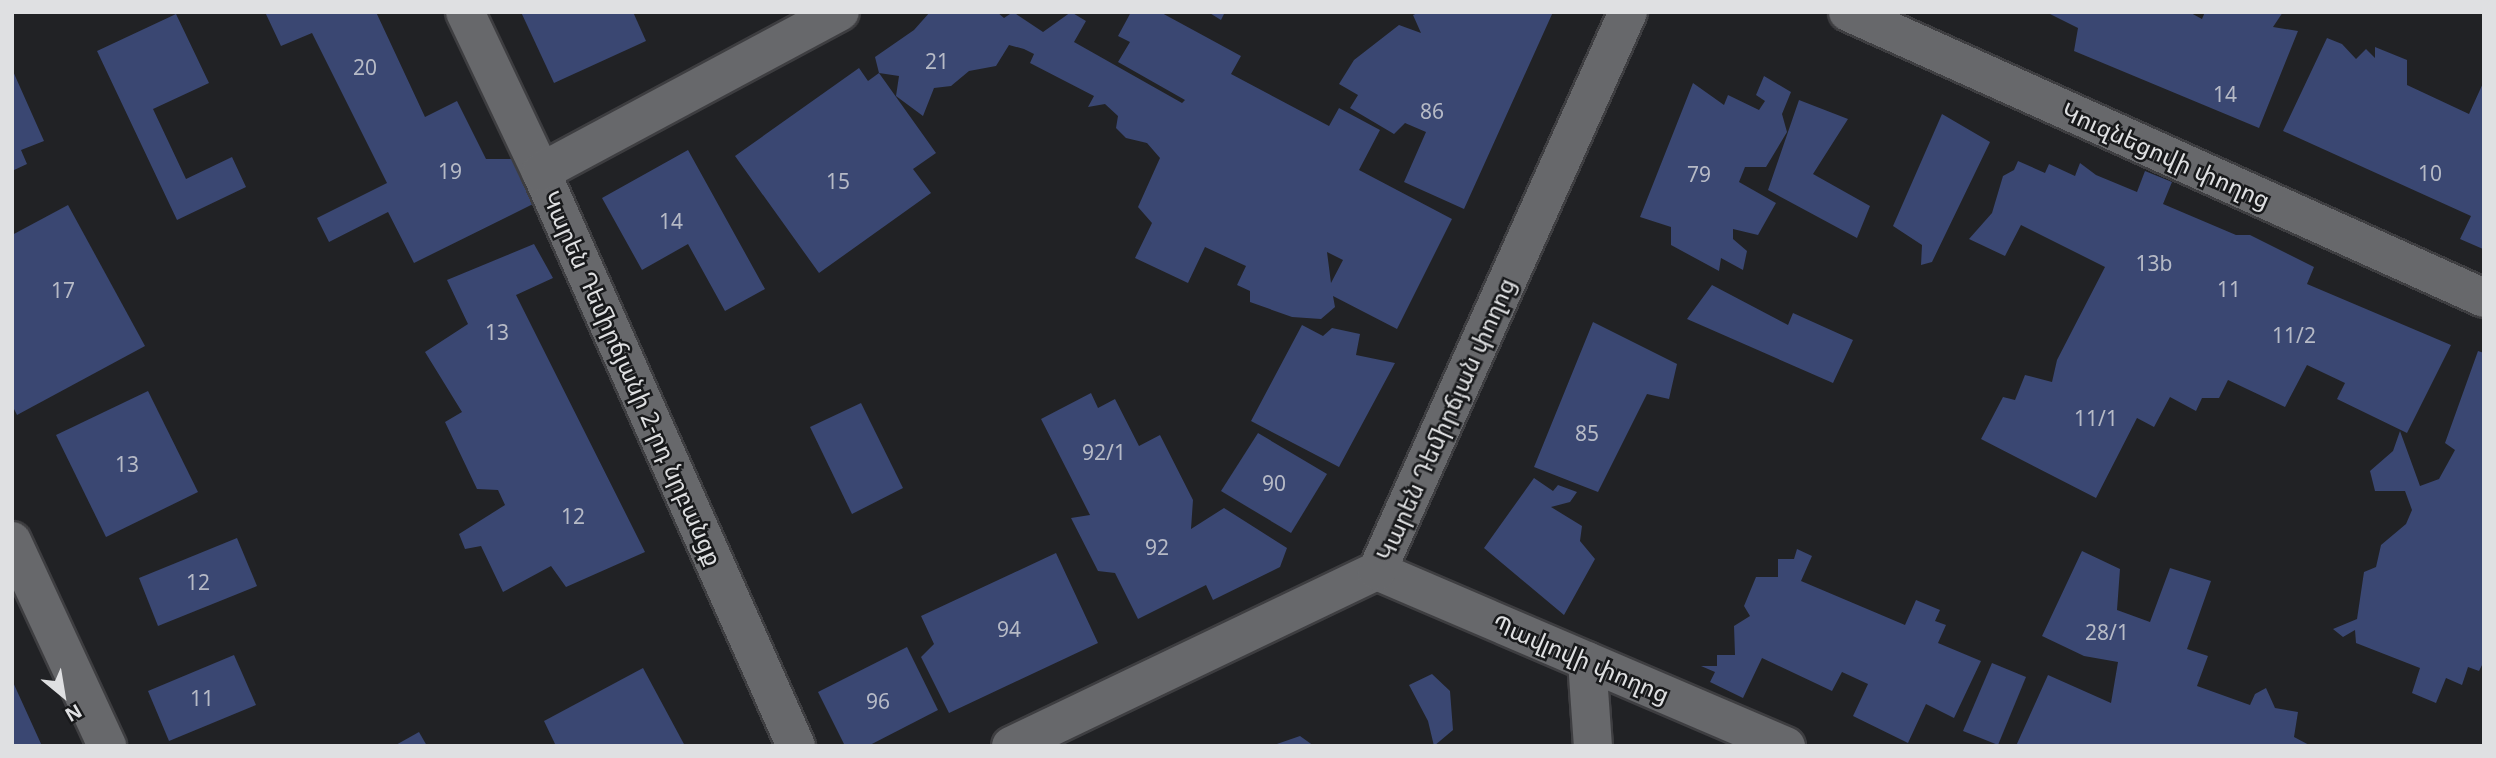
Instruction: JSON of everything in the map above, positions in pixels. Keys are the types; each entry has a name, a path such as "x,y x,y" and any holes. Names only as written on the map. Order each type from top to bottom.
{"street":[{"name":"Կարեն Դեմիրճյանի 2-րդ նրբանցք","path":"465,12 541,172 796,746"},
{"path":"541,172 840,12"},
{"name":"Կարեն Դեմիրճյան փողոց","path":"1011,746 1377,571 1628,12"},
{"name":"Կուզնեցովի փողոց","path":"1848,12 2484,298"},
{"path":"12,541 107,746"},
{"name":"Պավլովի փողոց","path":"1377,571 1786,746"},
{"path":"1587,661 1592,746"}],"building":[{"path":"265,12 376,12 425,117 457,101 486,159 513,159 535,203 414,263 388,212 329,242 317,218 387,183 312,33 281,46"},
{"path":"521,12 633,12 646,41 554,83"},
{"path":"930,12 997,12 1004,18 1013,12 1043,32 1071,12 1086,21 1074,42 1182,103 1185,100 1118,62 1130,42 1118,36 1131,12 1160,12 1241,56 1231,74 1329,126 1339,108 1380,130 1359,170 1452,219 1397,329 1333,296 1335,307 1321,319 1292,317 1250,302 1250,291 1237,285 1246,266 1205,247 1188,283 1135,258 1152,223 1138,207 1160,158 1147,143 1126,138 1116,128 1118,116 1105,104 1088,107 1094,96 1030,63 1034,54 1009,45 996,66 969,71 951,86 934,88 923,116 896,96 899,76 879,73 875,57 914,30","holes":["1327,252 1343,260 1331,283"]},
{"path":"1208,12 1225,12 1221,20"},
{"path":"1420,12 1553,12 1464,209 1404,182 1426,132 1405,123 1394,134 1350,108 1358,95 1339,84 1354,60 1399,25 1421,33 1413,15"},
{"path":"2046,12 2189,12 2202,19 2205,12 2283,12 2273,27 2298,31 2259,128 2074,51 2078,28"},
{"path":"176,14 209,83 153,109 186,179 232,157 246,187 177,220 97,51"},
{"path":"2327,38 2342,44 2356,59 2366,49 2375,58 2375,47 2407,60 2407,85 2469,114 2484,81 2483,249 2460,239 2471,216 2283,131"},
{"path":"859,68 868,81 879,73 936,153 913,169 931,193 819,273 735,156"},
{"path":"12,69 44,141 21,150 27,164 12,171"},
{"path":"1764,76 1791,92 1782,114 1787,132 1766,167 1745,167 1739,182 1776,203 1758,235 1733,229 1733,239 1747,251 1743,270 1721,258 1719,271 1671,245 1671,227 1640,217 1693,83 1724,105 1728,95 1759,110 1765,101 1756,95"},
{"path":"1799,100 1848,119 1813,174 1870,206 1857,238 1768,190"},
{"path":"1942,114 1990,142 1932,262 1921,265 1922,245 1893,226"},
{"path":"688,150 765,289 725,311 688,244 642,270 602,198"},
{"path":"2018,161 2045,173 2049,164 2075,176 2080,163 2096,175 2137,192 2145,171 2172,182 2163,204 2236,235 2250,235 2314,267 2307,284 2451,345 2407,433 2337,399 2345,383 2307,365 2285,407 2228,380 2219,398 2202,398 2196,411 2170,397 2154,427 2137,418 2096,498 1981,439 2003,397 2015,400 2025,375 2052,382 2057,360 2105,267 2021,225 2005,256 1969,239 1992,213 2003,176 2014,170"},
{"path":"68,205 145,346 17,415 12,405 12,235"},
{"path":"534,244 553,278 516,295 645,552 566,587 551,566 503,592 481,546 465,549 459,534 505,505 498,490 477,489 445,422 462,412 425,352 468,324 447,280"},
{"path":"1712,285 1788,325 1793,313 1853,340 1833,383 1687,319"},
{"path":"1593,322 1677,364 1669,399 1647,394 1598,492 1534,467"},
{"path":"1302,325 1323,336 1332,328 1360,334 1356,355 1395,363 1339,467 1251,421"},
{"path":"2478,351 2484,353 2484,661 2479,671 2468,667 2462,685 2446,678 2436,703 2412,693 2420,668 2356,643 2355,630 2343,637 2333,629 2357,619 2364,572 2376,567 2381,545 2406,524 2412,510 2405,491 2375,491 2370,471 2393,451 2400,431 2420,486 2439,479 2455,450 2445,443"},
{"path":"148,391 198,492 106,537 56,435"},
{"path":"1091,393 1098,408 1115,399 1139,446 1160,435 1193,500 1191,529 1224,508 1287,548 1280,567 1213,600 1206,585 1138,619 1115,573 1098,571 1071,518 1090,515 1041,419"},
{"path":"861,403 903,488 852,514 810,427"},
{"path":"1258,433 1327,474 1291,533 1221,491"},
{"path":"1534,478 1553,491 1558,485 1577,492 1570,502 1551,507 1582,526 1580,541 1595,559 1564,615 1484,548"},
{"path":"237,538 257,586 158,626 139,578"},
{"path":"1797,549 1812,556 1801,581 1905,625 1916,600 1940,610 1935,621 1946,625 1938,643 1981,661 1954,718 1926,704 1908,743 1853,716 1868,684 1842,672 1832,691 1762,658 1743,698 1710,682 1715,672 1701,666 1717,666 1717,655 1735,655 1734,626 1750,616 1744,606 1756,577 1778,577 1778,559 1794,559"},
{"path":"2082,551 2120,569 2117,610 2150,622 2170,568 2211,581 2187,649 2208,656 2197,686 2250,705 2255,694 2266,688 2275,708 2298,712 2294,737 2311,746 2016,746 2048,675 2111,703 2118,662 2084,656 2042,636"},
{"path":"1056,553 1098,643 949,713 921,657 934,644 921,616"},
{"path":"907,647 938,710 868,746 845,746 818,692"},
{"path":"234,655 256,705 169,741 148,691"},
{"path":"1992,663 2026,677 1998,745 1963,731"},
{"path":"643,668 685,746 556,746 544,721"},
{"path":"1432,674 1450,691 1453,730 1434,746 1428,721 1409,685"},
{"path":"12,680 42,746 12,746"},
{"path":"419,732 427,746 394,746"},
{"path":"1300,736 1314,746 1274,746 1274,745"}]}
